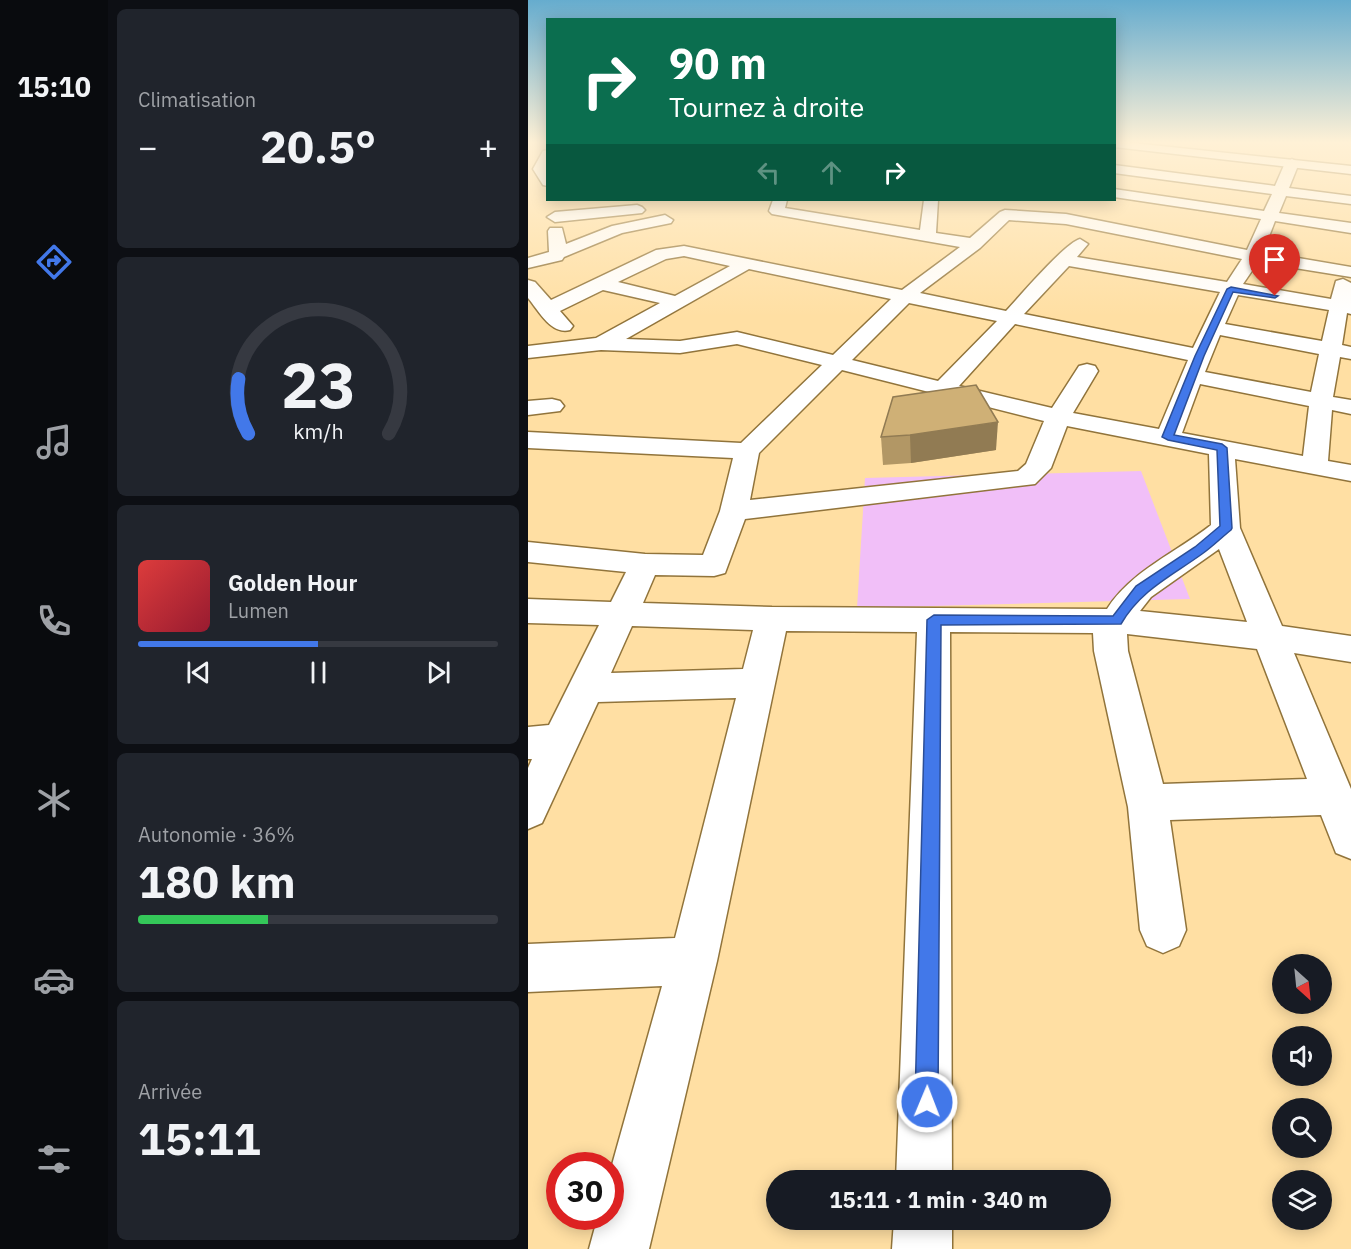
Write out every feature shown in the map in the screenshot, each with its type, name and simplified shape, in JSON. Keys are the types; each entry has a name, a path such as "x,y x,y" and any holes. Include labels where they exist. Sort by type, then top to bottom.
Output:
{"street":[{"path":"1153,199 1270,216 1349,252"},
{"path":"1187,204 1190,199"},
{"path":"1168,437 1213,328 1231,289 1256,249 1277,199"},
{"path":"558,253 555,217 559,201"},
{"path":"780,201 777,211 875,219 928,236 974,244"},
{"path":"928,236 931,201"},
{"path":"528,552 645,564 714,566 734,511 747,451 905,297 974,244 1005,215 1066,219 1256,249 1349,252"},
{"path":"528,263 550,259 558,253 618,229 664,216 555,217"},
{"path":"943,389 1012,318 1063,260 1099,226"},
{"path":"549,308 662,254 674,251 1012,318 1321,401 1351,407"},
{"path":"1315,465 1321,401 1342,352 1349,252"},
{"path":"1063,260 1346,307"},
{"path":"590,346 678,302 746,264"},
{"path":"602,284 678,302"},
{"path":"528,286 590,346"},
{"path":"1213,328 1342,352"},
{"path":"528,352 590,346 680,347 737,338 1058,417 1351,473"},
{"path":"734,511 1026,477 1038,468 1058,417 1087,371"},
{"path":"528,408 552,406"},
{"path":"532,445 747,451"},
{"path":"1222,448 1226,528 1351,839"},
{"path":"1162,930 1148,807 1111,651 1110,632 1125,607 1140,589 1199,550 1226,528"},
{"path":"528,810 545,742 586,688 645,564"},
{"path":"528,611 772,618 1116,621 1268,637 1351,649"},
{"path":"619,1249 693,961 772,618"},
{"path":"924,1170 934,620"},
{"path":"586,688 758,683"},
{"path":"1148,807 1166,802 1332,796"},
{"path":"528,968 693,961"},
{"path":"922,1249 923,1230"}],"shaded area":[{"path":"1141,471 1190,599 857,608 865,478"}],"building":[{"path":"976,385 998,422 881,437 893,397"}],"route":[{"path":"927,1102 934,620 1116,621 1140,589 1199,550 1226,528 1222,448 1168,437 1200,356 1231,289 1275,296"}]}
